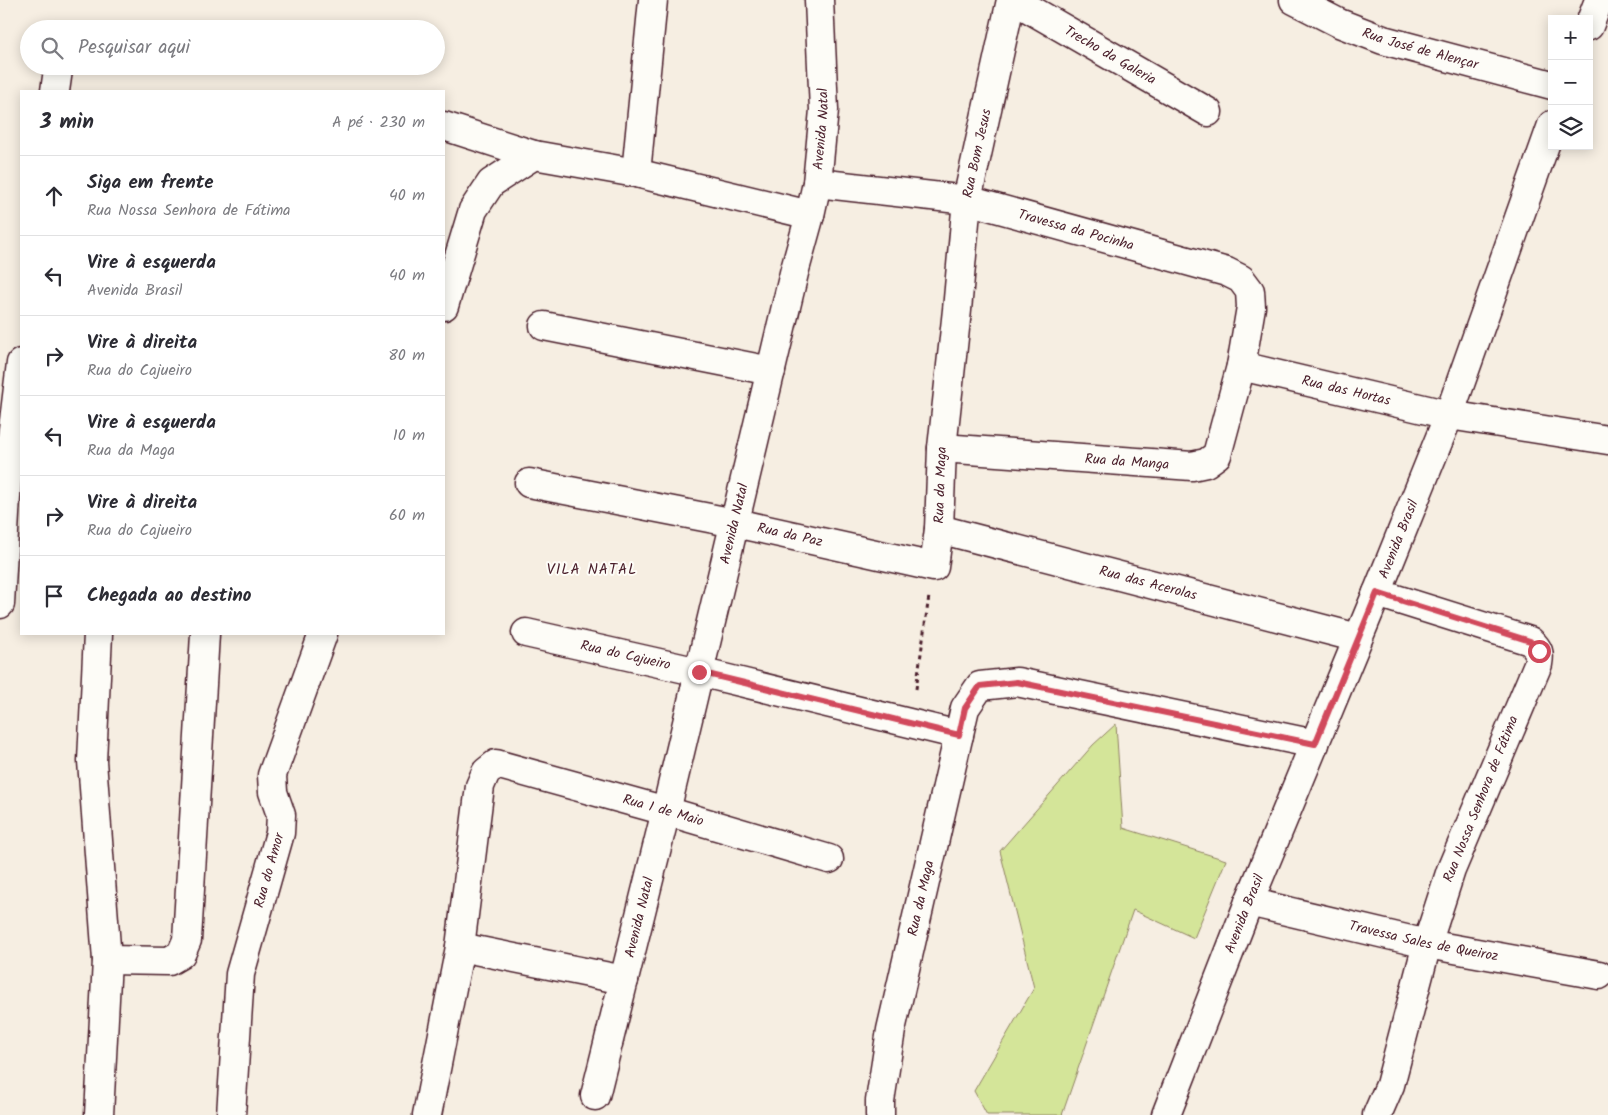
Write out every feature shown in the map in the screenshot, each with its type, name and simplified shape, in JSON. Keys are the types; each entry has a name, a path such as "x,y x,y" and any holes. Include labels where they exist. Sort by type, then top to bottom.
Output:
{"street":[{"path":"636,173 653,0"},
{"name":"Avenida Natal","path":"595,1096 666,811 817,183 824,110 820,0"},
{"name":"Trecho da Galeria","path":"1012,0 1208,112"},
{"name":"Rua Bom Jesus","path":"957,310 967,200 1012,0"},
{"name":"Rua José de Alençar","path":"1294,0 1339,23 1383,40 1548,84"},
{"path":"1593,16 1599,0"},
{"path":"445,126 534,155 636,173 810,215"},
{"name":"Avenida Brasil","path":"1166,1115 1249,902 1449,414 1548,136"},
{"path":"445,303 473,210 491,182 534,155"},
{"name":"Travessa da Pocinha","path":"817,183 967,200 1227,272 1241,279 1250,291 1251,307 1241,366"},
{"name":"Rua da Maga","path":"934,567 939,529 942,448 957,310"},
{"path":"544,326 771,371"},
{"name":"Rua das Hortas","path":"1241,366 1449,414 1608,440"},
{"name":"Rua da Manga","path":"942,448 1192,466 1206,463 1217,455 1241,366"},
{"path":"0,604 7,480 20,372"},
{"name":"Rua da Paz","path":"529,483 735,523 934,567"},
{"name":"Rua das Acerolas","path":"939,529 1358,638"},
{"name":"Rua Nossa Senhora de Fátima","path":"1377,593 1530,641 1539,651 1538,664 1451,870 1427,944 1390,1085 1378,1115"},
{"name":"Rua do Cajueiro","path":"526,633 699,672 959,735"},
{"path":"98,635 92,761 107,960 98,1115"},
{"path":"107,960 169,961 180,954 187,940 205,635"},
{"name":"Rua do Amor","path":"231,1115 240,974 280,833 281,814 273,792 272,775 323,635"},
{"name":"Rua da Maga","path":"880,1115 880,1101 891,1030 965,708 980,686 1017,682 1315,744"},
{"name":"Rua 1 de Maio","path":"460,946 480,786 486,772 496,764 666,811 829,860"},
{"name":"Travessa Sales de Queiroz","path":"1249,902 1427,944 1599,975"},
{"path":"427,1115 460,946 624,980"}],"path":[{"path":"916,689 934,567"}],"green space":[{"path":"1116,724 1123,828 1226,860 1194,938 1133,910 1062,1115 987,1115 974,1091 1034,988 1000,851 1093,745"}],"district":[{"name":"VILA NATAL","path":"592,570"}],"route":[{"path":"699,672 959,735 965,708 980,686 1017,682 1315,744 1377,593 1530,641 1539,651"}]}
